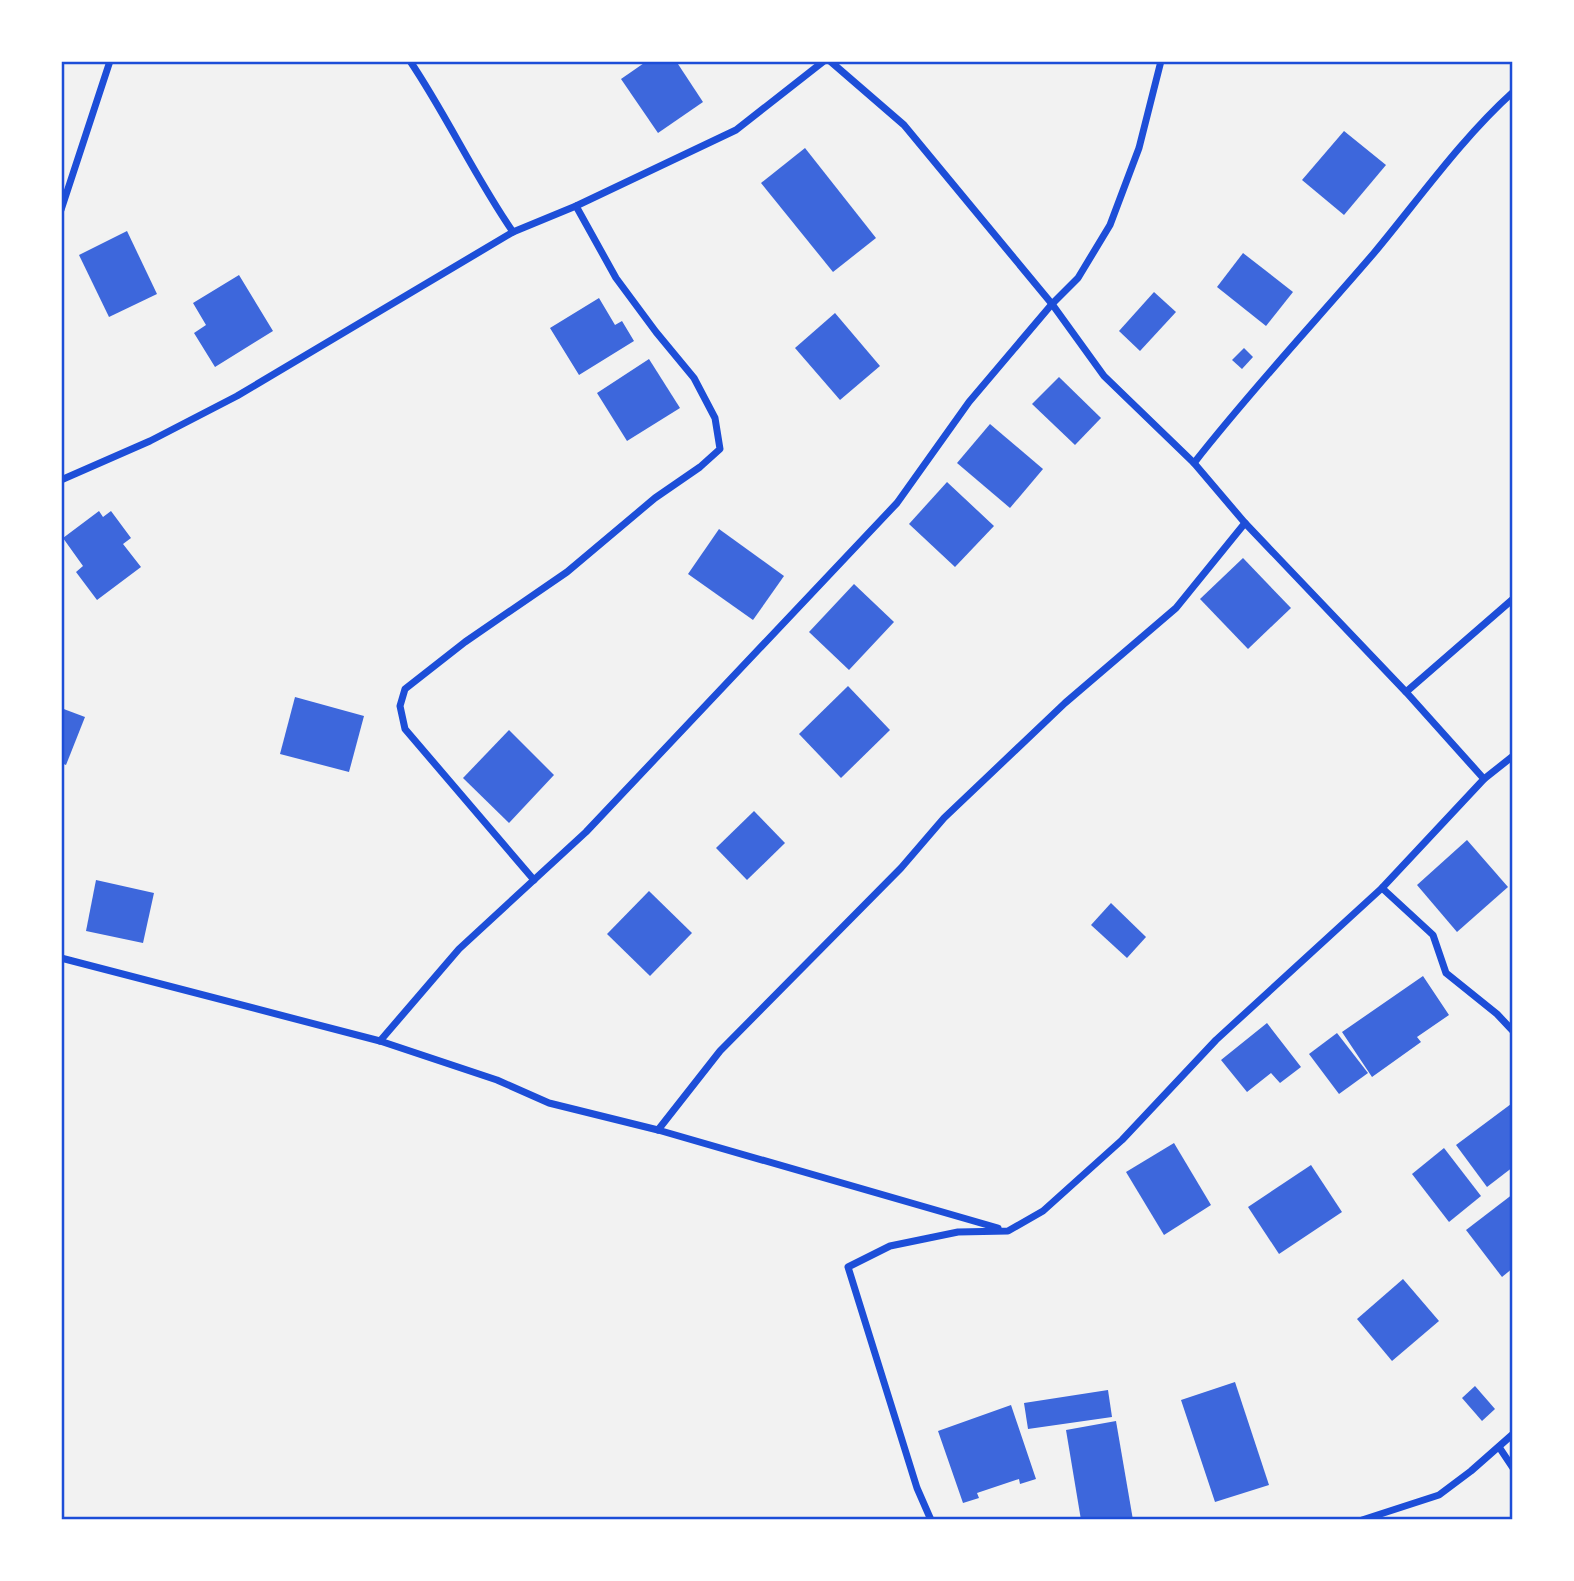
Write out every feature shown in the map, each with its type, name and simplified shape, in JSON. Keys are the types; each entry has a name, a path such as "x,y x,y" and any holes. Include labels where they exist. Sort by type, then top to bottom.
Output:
{"street":[{"path":"61,210 110,61"},
{"path":"410,61 432,93 494,205 513,232"},
{"path":"61,480 150,441 237,396 513,232 576,206 736,130 827,61 904,125 1052,304 1104,376 1195,463 1245,523 1406,692 1484,779"},
{"path":"380,1041 459,949 594,822 897,503 969,402 1052,304 1078,278 1110,225 1139,148 1161,61"},
{"path":"1195,463 1235,411 1324,311 1459,150 1513,92"},
{"path":"534,880 405,729 400,706 405,689 465,642 568,572 655,498 700,467 720,449 715,418 695,378 616,278 576,206"},
{"path":"658,1130 720,1051 901,868 944,818 1065,703 1176,608 1245,523"},
{"path":"1406,692 1513,599"},
{"path":"931,1520 913,1475 848,1267 890,1246 958,1232 1008,1231 1043,1211 1122,1140 1216,1040 1382,888 1484,779 1513,756"},
{"path":"1382,888 1433,935 1446,973 1497,1014 1513,1031"},
{"path":"61,958 380,1041 497,1080 549,1102 658,1130 1008,1231"},
{"path":"1362,1520 1439,1495 1471,1472 1513,1434"},
{"path":"1499,1447 1513,1468"}],"building":[{"path":"647,61 676,61 703,102 658,133 621,79"},
{"path":"1344,131 1386,165 1344,215 1302,180"},
{"path":"805,148 876,238 833,272 761,183"},
{"path":"127,231 157,294 109,317 79,255"},
{"path":"1243,253 1293,292 1266,326 1217,287"},
{"path":"239,275 273,331 215,367 194,333 206,325 193,303"},
{"path":"1154,292 1176,312 1140,351 1119,331"},
{"path":"599,298 615,325 622,321 634,341 579,375 550,328"},
{"path":"835,313 880,366 840,400 795,348"},
{"path":"1244,348 1253,357 1242,369 1232,360"},
{"path":"649,359 680,408 627,441 597,393"},
{"path":"1059,377 1101,418 1075,445 1032,404"},
{"path":"990,424 1043,469 1010,508 957,463"},
{"path":"947,482 994,526 955,567 909,524"},
{"path":"99,511 103,517 111,511 131,538 123,544 141,567 97,600 76,572 83,566 63,538"},
{"path":"719,529 784,576 753,620 688,574"},
{"path":"1243,558 1291,608 1248,649 1200,599"},
{"path":"854,584 894,622 849,670 809,632"},
{"path":"848,686 890,730 841,778 799,734"},
{"path":"295,697 364,716 349,772 280,754"},
{"path":"61,708 85,717 66,765 61,763"},
{"path":"509,730 554,775 509,823 463,778"},
{"path":"754,811 785,843 747,880 716,848"},
{"path":"1467,840 1508,887 1457,932 1417,885"},
{"path":"96,880 154,893 143,943 86,931"},
{"path":"649,891 692,933 650,976 607,934"},
{"path":"1111,903 1146,937 1127,958 1091,925"},
{"path":"1423,976 1449,1015 1417,1037 1421,1042 1372,1077 1342,1032"},
{"path":"1267,1023 1301,1067 1280,1083 1271,1073 1247,1092 1221,1060"},
{"path":"1337,1033 1368,1073 1339,1094 1309,1054"},
{"path":"1511,1104 1513,1167 1487,1187 1456,1145"},
{"path":"1174,1143 1211,1205 1164,1235 1126,1172"},
{"path":"1444,1148 1481,1196 1449,1222 1412,1174"},
{"path":"1311,1165 1342,1212 1279,1254 1248,1207"},
{"path":"1513,1194 1513,1268 1502,1277 1466,1230"},
{"path":"1403,1279 1439,1321 1392,1361 1357,1319"},
{"path":"1235,1382 1269,1485 1215,1502 1181,1400"},
{"path":"1475,1386 1495,1409 1482,1421 1462,1398"},
{"path":"1108,1390 1112,1417 1028,1429 1024,1403"},
{"path":"1011,1405 1036,1479 1020,1484 1019,1479 977,1493 979,1498 963,1503 938,1431"},
{"path":"1116,1421 1133,1520 1081,1520 1066,1430"}]}
